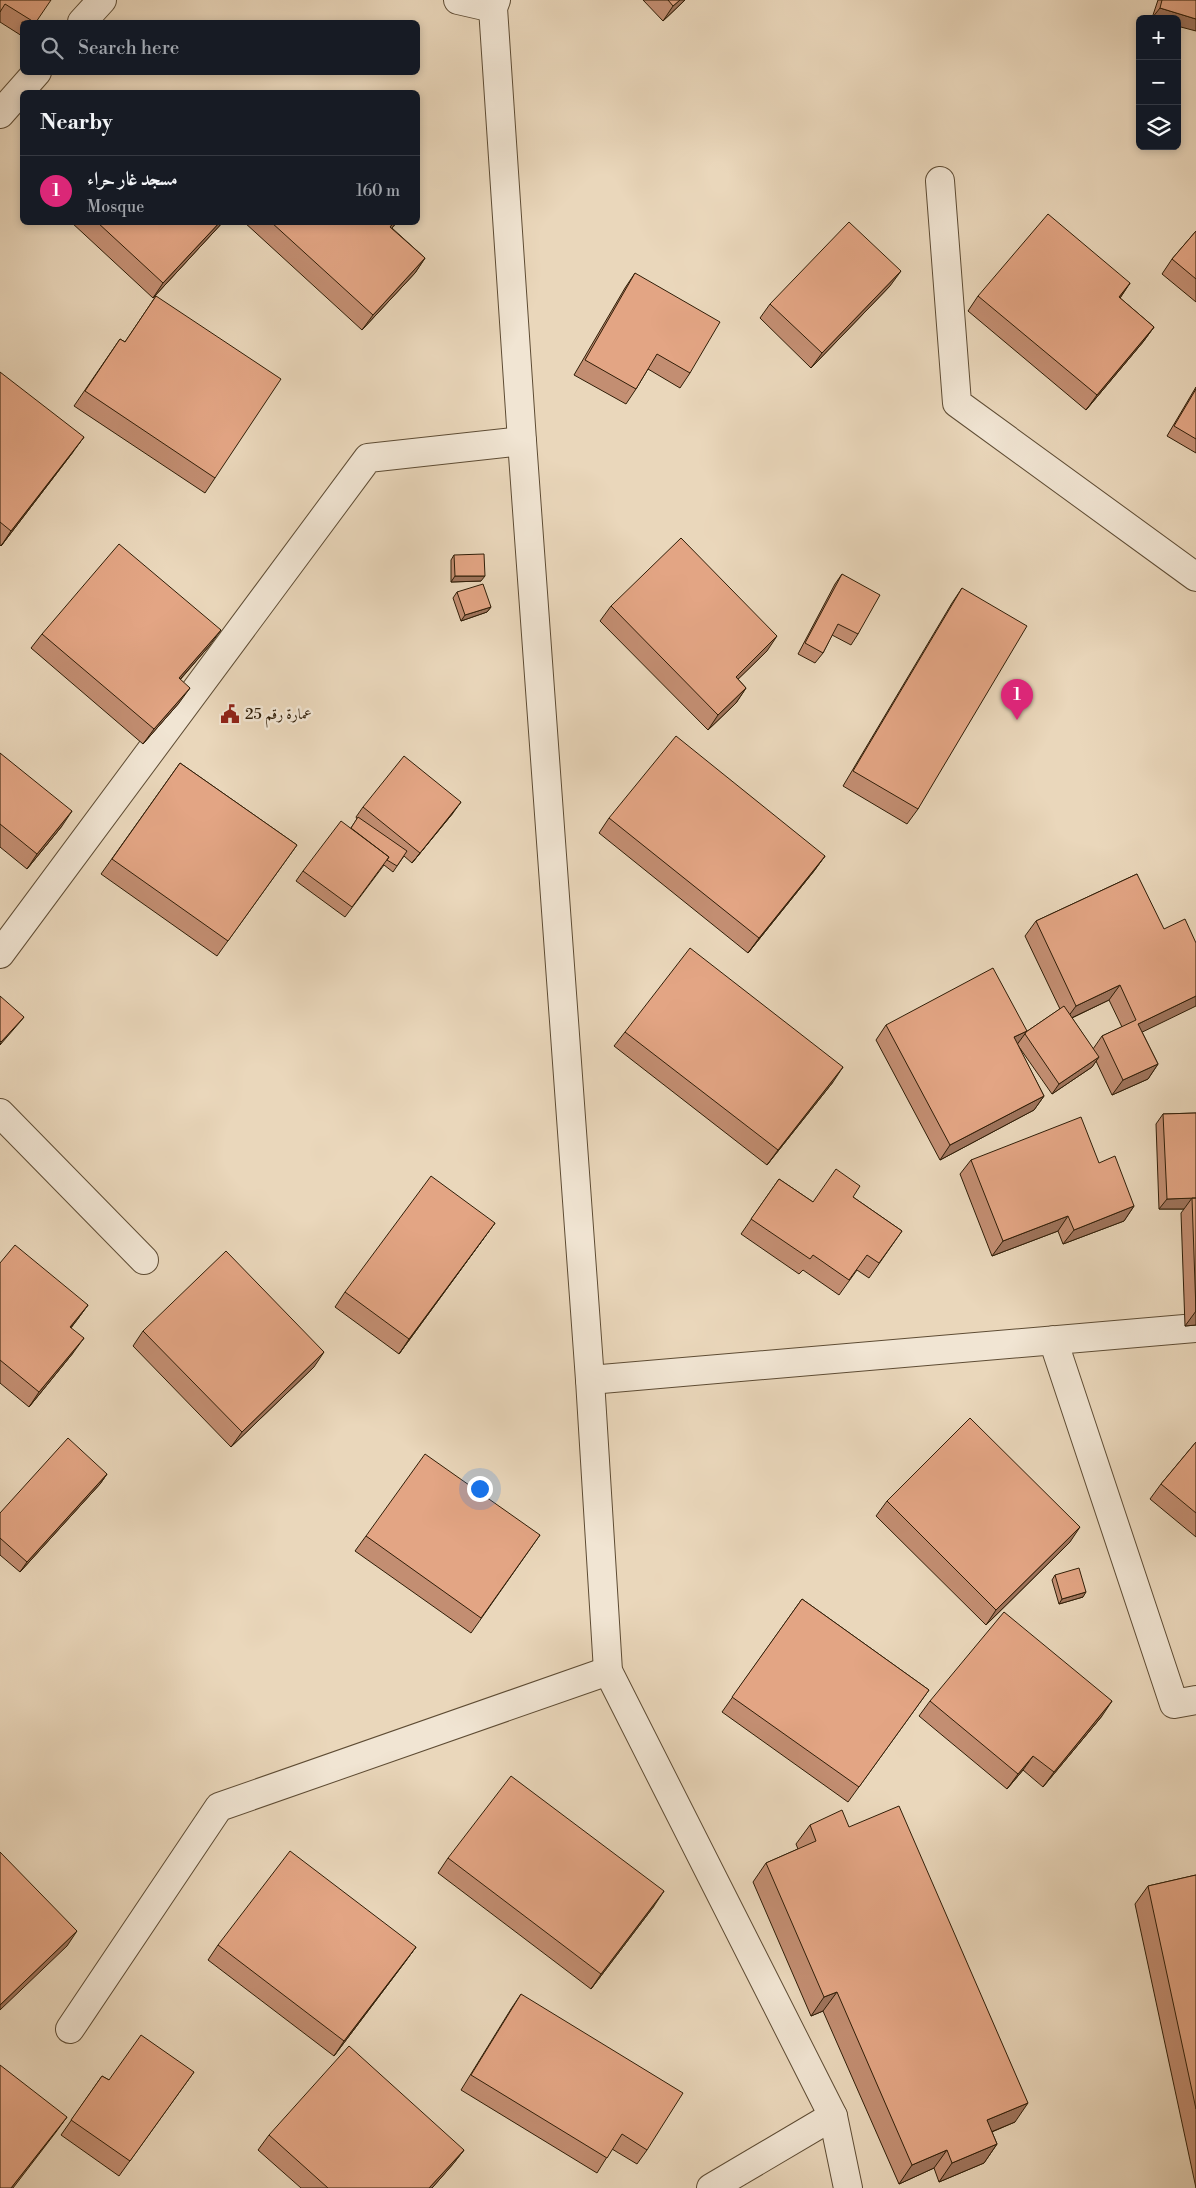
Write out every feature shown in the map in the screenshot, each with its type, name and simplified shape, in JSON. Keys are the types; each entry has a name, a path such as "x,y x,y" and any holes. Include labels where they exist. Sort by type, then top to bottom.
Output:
{"street":[{"path":"84,20 102,0"},
{"path":"458,0 495,4 522,441 590,1380 608,1671 832,2116 848,2188"},
{"path":"21,90 34,75"},
{"path":"0,114 20,91"},
{"path":"940,181 957,403 1196,577"},
{"path":"0,954 368,458 522,441"},
{"path":"0,1113 144,1260"},
{"path":"590,1380 1196,1328"},
{"path":"1053,1340 1174,1704 1196,1700"},
{"path":"70,2029 219,1808 608,1671"},
{"path":"711,2188 832,2116"}],"building":[{"path":"0,0 51,0 37,20 31,20 5,4 0,12"},
{"path":"668,0 680,0 673,6"},
{"path":"1162,0 1196,0 1196,19 1160,8"},
{"path":"1048,214 1130,283 1119,297 1154,327 1097,395 978,296"},
{"path":"849,222 901,271 822,353 770,304"},
{"path":"100,225 217,225 163,283"},
{"path":"274,225 392,225 390,227 425,258 373,315"},
{"path":"1196,231 1196,279 1172,259"},
{"path":"635,273 720,322 690,373 657,354 636,389 585,360"},
{"path":"156,296 281,379 215,478 85,391 120,339 125,342"},
{"path":"0,372 84,437 11,531 0,522"},
{"path":"1196,389 1196,439 1174,426"},
{"path":"681,538 777,636 736,677 746,688 718,715 611,606"},
{"path":"119,544 221,630 179,678 190,688 154,729 42,634"},
{"path":"484,554 485,576 455,576 454,555"},
{"path":"842,574 880,595 858,634 838,624 823,653 805,643"},
{"path":"483,584 491,607 465,615 457,592"},
{"path":"962,588 1027,626 918,809 853,771"},
{"path":"676,736 825,856 759,938 609,818"},
{"path":"0,753 72,811 37,854 0,824"},
{"path":"404,756 461,802 420,853 363,807"},
{"path":"180,763 297,845 228,941 112,859"},
{"path":"358,817 407,851 397,866 387,860 389,857 351,828"},
{"path":"341,821 389,857 352,907 303,871"},
{"path":"1137,874 1164,929 1185,919 1196,943 1196,996 1138,1024 1158,1064 1123,1080 1102,1036 1136,1020 1120,985 1076,1006 1036,921"},
{"path":"690,948 843,1067 778,1150 625,1032"},
{"path":"993,968 1027,1031 1014,1037 1044,1096 950,1145 886,1025"},
{"path":"0,996 24,1017 1,1042 0,1041"},
{"path":"1064,1006 1099,1057 1059,1084 1025,1034"},
{"path":"1196,1113 1196,1198 1167,1199 1163,1114"},
{"path":"1081,1117 1099,1163 1115,1156 1134,1206 1074,1230 1068,1216 1003,1241 971,1160"},
{"path":"836,1169 860,1186 853,1197 902,1231 879,1263 867,1255 849,1280 813,1255 810,1259 751,1219 779,1179 813,1202"},
{"path":"431,1176 495,1223 409,1339 345,1292"},
{"path":"1192,1198 1196,1198 1196,1311"},
{"path":"15,1245 88,1305 70,1327 84,1338 39,1392 0,1360 0,1263"},
{"path":"226,1251 324,1352 242,1432 143,1331"},
{"path":"970,1418 1080,1527 996,1610 887,1501"},
{"path":"68,1438 107,1474 27,1562 0,1538 0,1513"},
{"path":"1196,1442 1196,1513 1161,1484"},
{"path":"425,1454 540,1535 481,1618 366,1536"},
{"path":"1079,1568 1086,1592 1062,1599 1055,1575"},
{"path":"802,1599 929,1690 859,1787 732,1697"},
{"path":"1004,1612 1112,1701 1054,1772 1033,1756 1018,1774 930,1701"},
{"path":"511,1776 664,1891 601,1974 448,1858"},
{"path":"899,1806 1028,2103 987,2120 997,2144 952,2163 947,2150 912,2165 837,1992 824,1997 766,1863 816,1841 810,1825 842,1810 849,1827"},
{"path":"290,1851 416,1947 344,2041 218,1945"},
{"path":"0,1852 77,1931 0,2005"},
{"path":"1196,1875 1196,2109 1148,1886"},
{"path":"521,1994 683,2093 647,2150 622,2134 607,2158 471,2075"},
{"path":"141,2035 194,2072 130,2161 71,2120 102,2076 109,2080"},
{"path":"349,2046 464,2150 429,2188 328,2188 269,2135"},
{"path":"0,2065 67,2117 11,2188 0,2188"}],"place":[{"name":"عمارة رقم 25","path":"230,714"},
{"name":"مسجد غار حراء","path":"1017,720"}]}
